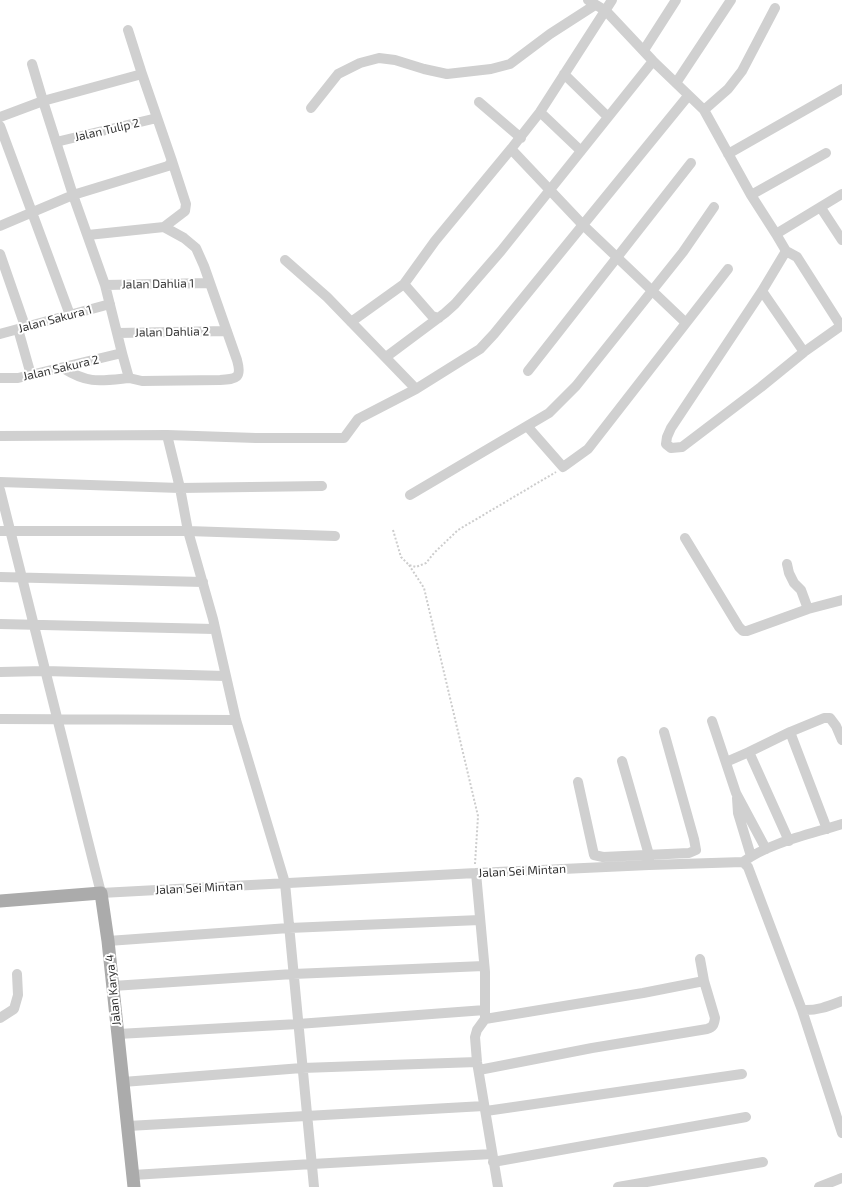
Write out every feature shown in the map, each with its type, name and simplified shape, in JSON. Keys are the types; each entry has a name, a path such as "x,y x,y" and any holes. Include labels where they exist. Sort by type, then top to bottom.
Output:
{"main road":[{"path":"0,901 101,894"},
{"name":"Jalan Karya 4","path":"101,894 108,941 134,1181"}],"street":[{"path":"351,322 404,284 435,241 521,138 540,112 612,0"},
{"path":"644,50 676,0"},
{"path":"676,83 730,0"},
{"path":"311,108 338,74 360,63 379,58 395,60 447,74 491,69 510,64 591,2 606,11 653,61 704,110 751,195 786,252 797,257 842,325 804,352 682,448 671,448 666,444 671,428 762,291 786,252"},
{"path":"704,110 728,88 742,71 775,8"},
{"path":"88,235 164,227 185,211 186,204 128,30"},
{"path":"386,357 439,318 455,304 550,190 653,61"},
{"path":"32,64 73,195 105,285 129,378"},
{"path":"0,116 44,101 142,74"},
{"path":"564,74 608,117"},
{"path":"728,154 842,89"},
{"path":"0,436 167,435 256,438 344,438 358,419 416,389 480,349 494,334 582,224 688,96"},
{"path":"480,102 521,138"},
{"path":"540,112 581,150"},
{"name":"Jalan Tulip 2","path":"56,142 157,118"},
{"path":"0,126 70,315"},
{"path":"511,149 582,224 686,323"},
{"path":"751,195 826,153"},
{"path":"0,226 73,195 168,166 172,161"},
{"path":"528,371 691,163"},
{"path":"776,234 842,194"},
{"path":"410,495 549,413 576,386 683,252 714,207"},
{"path":"821,208 842,240"},
{"path":"63,368 80,378 90,380 129,378 142,381 229,380 239,374 239,369 227,331 196,248 184,238 164,227"},
{"path":"0,254 3,275 22,328 31,375"},
{"path":"285,260 327,297 416,389"},
{"path":"527,426 563,467 588,449 728,269"},
{"name":"Jalan Dahlia 1","path":"105,285 210,284"},
{"path":"404,284 432,316 439,318"},
{"path":"762,291 804,352"},
{"name":"Jalan Sakura 1","path":"0,334 110,304"},
{"name":"Jalan Dahlia 2","path":"118,332 227,331"},
{"name":"Jalan Sakura 2","path":"0,378 18,378 122,354"},
{"path":"167,435 180,488 188,531 213,619 214,629 236,720 285,883 314,1187"},
{"path":"0,482 180,488 322,486"},
{"path":"0,490 5,530 22,577 101,894"},
{"path":"5,530 188,531 335,536"},
{"path":"685,538 739,627 743,631 747,631 808,609 842,600"},
{"path":"787,564 789,573 794,583 800,590 808,609"},
{"path":"0,577 203,582"},
{"path":"0,624 214,629"},
{"path":"0,672 45,671 225,676"},
{"path":"726,762 824,718 830,718 836,726 842,740"},
{"path":"0,719 236,720"},
{"path":"712,722 736,793 766,849"},
{"path":"578,782 594,855 649,860 689,853 696,850 664,732"},
{"path":"790,732 827,829"},
{"path":"749,752 789,841"},
{"path":"622,761 649,860"},
{"path":"736,793 748,867 802,1010 842,1133"},
{"path":"747,859 766,849 842,824"},
{"name":"Jalan Sei Mintan","path":"101,894 476,873 649,860 747,859"},
{"path":"476,873 484,966 485,1015 476,1033 478,1066 498,1187"},
{"path":"108,941 289,928 480,920"},
{"path":"123,1082 302,1068 478,1066 712,1028 715,1018 704,981 700,959"},
{"path":"112,986 293,974 484,966"},
{"path":"0,1018 14,1009 18,995 17,974"},
{"path":"118,1034 485,1015 643,994 704,981"},
{"path":"802,1010 825,1008 842,1001"},
{"path":"128,1126 485,1108 742,1074"},
{"path":"134,1181 312,1164 492,1158 746,1117"},
{"path":"618,1187 763,1162"},
{"path":"819,1187 842,1178"}],"path":[{"path":"409,564 416,567 426,563 434,553 458,530 563,467"},
{"path":"393,530 401,557 409,564 424,588 478,816 475,859 476,873"}]}
